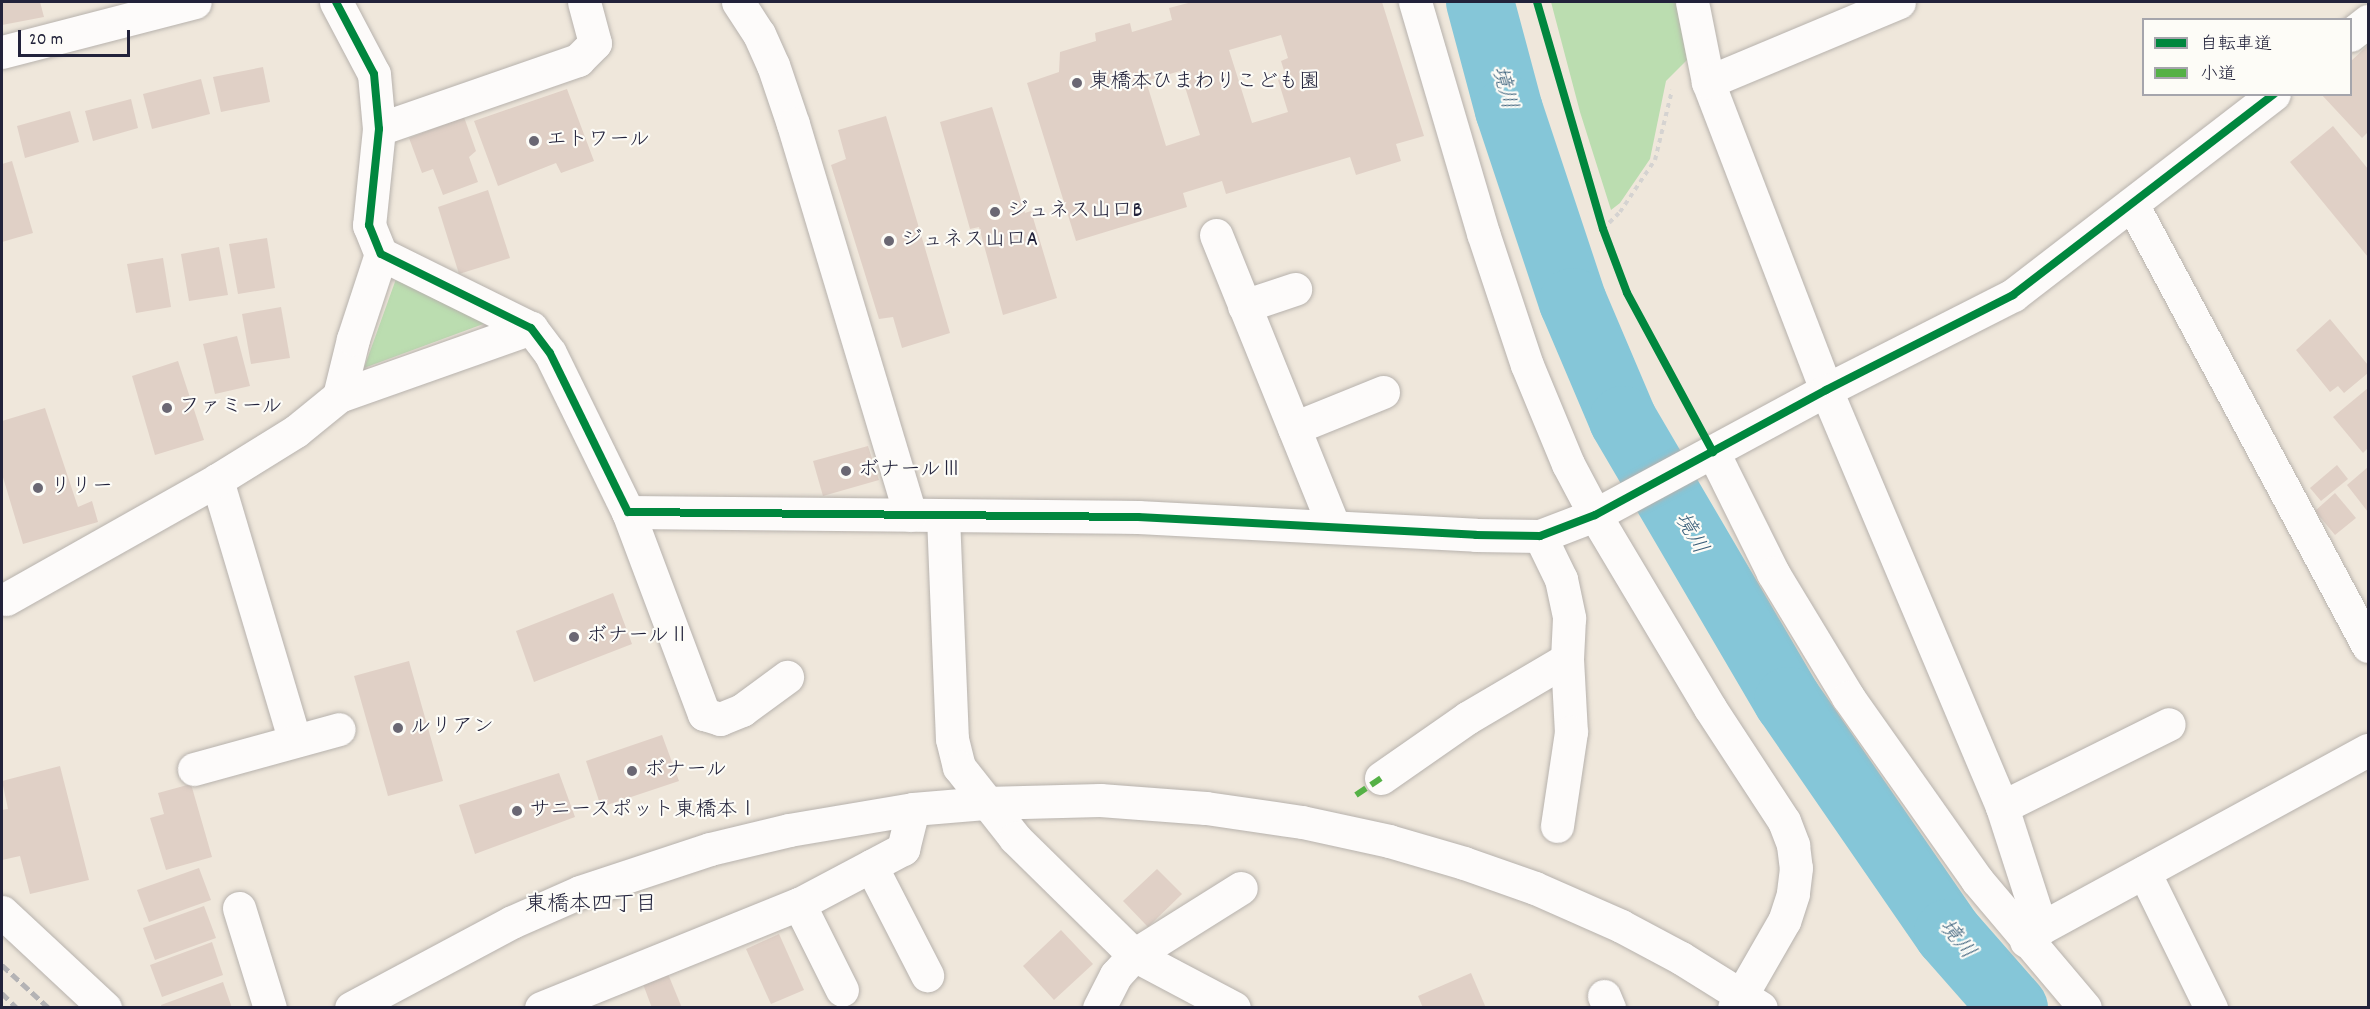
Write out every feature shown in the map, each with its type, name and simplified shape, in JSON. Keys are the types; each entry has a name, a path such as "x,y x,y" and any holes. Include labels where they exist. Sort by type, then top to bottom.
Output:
{"street":[{"path":"2,52 195,2"},
{"path":"336,2 374,74 379,129 369,225 381,254 353,339 339,396"},
{"path":"379,129 578,60 595,43 584,2"},
{"path":"738,2 759,34 774,66 910,515"},
{"path":"370,1003 512,922 580,892 710,849 789,830 913,809 985,803 1100,801 1159,804 1302,822 1389,841 1464,863 1535,888 1621,926 1745,1003 1784,921 1793,894 1796,868 1793,845 1784,820 1710,708 1603,511 1568,464 1527,365 1483,233 1415,2"},
{"path":"1692,2 1705,68 1826,390 2002,807 2034,934"},
{"path":"1705,68 1899,2"},
{"path":"2352,33 2368,21"},
{"path":"628,512 1138,518 1540,536 1603,511 1826,390 2013,295 2271,96"},
{"path":"2132,204 2368,646"},
{"path":"1216,235 1334,527"},
{"path":"381,254 531,328 550,353 628,512 704,714 720,719 742,710 787,677"},
{"path":"1244,306 1295,289"},
{"path":"3,594 217,480 296,430 339,396 531,328"},
{"path":"1294,428 1383,392"},
{"path":"1706,455 1773,573 1848,697 1971,871 2034,934 2085,1008"},
{"path":"217,480 295,741"},
{"path":"943,516 952,739 959,767 985,803 1015,838 1134,955 1234,1008"},
{"path":"1540,536 1561,579 1569,618 1567,659 1571,732 1557,826"},
{"path":"1381,778 1467,718 1567,659"},
{"path":"2002,807 2169,724"},
{"path":"194,769 339,729"},
{"path":"2034,934 2368,750"},
{"path":"541,1008 799,904 903,849 913,809"},
{"path":"871,866 927,975"},
{"path":"2144,872 2211,1008"},
{"path":"1099,1008 1116,975 1134,955 1241,888"},
{"path":"799,904 842,990"},
{"path":"239,908 270,1008"},
{"path":"4,919 105,1008"}],"path":[{"path":"1603,229 1620,213 1655,160 1674,82 1705,68"},
{"path":"1600,218 1607,239"}],"green space":[{"path":"1551,2 1677,2 1687,60 1666,81 1650,159 1620,203 1611,210 1580,112"},
{"path":"396,279 486,323 364,368"}],"building":[{"path":"2,2 40,2 44,17 2,25"},
{"path":"1192,2 1382,2 1424,136 1396,144 1401,161 1356,175 1350,157 1226,194 1222,181 1183,193 1187,207 1076,241 1027,83 1059,72 1060,52 1096,41 1095,33 1130,23 1132,32 1172,20 1169,8","holes":["1281,35 1288,58 1281,61 1286,77 1278,80 1288,112 1252,123 1229,50","1180,71 1200,135 1166,146 1146,81"]},
{"path":"2368,45 2368,132 2362,138 2323,96 2352,96 2352,60"},
{"path":"263,67 270,102 221,112 213,77"},
{"path":"201,79 210,114 152,129 143,94"},
{"name":"エトワール","path":"567,89 594,161 561,173 556,163 498,186 474,121"},
{"path":"131,99 138,128 93,141 85,111"},
{"name":"ジュネス山口B","path":"992,107 1025,213 1031,211 1057,298 1003,315 979,227 970,229 940,122"},
{"path":"70,111 79,142 25,158 17,126"},
{"name":"ジュネス山口A","path":"886,116 950,333 902,348 893,317 879,319 831,165 846,159 838,130"},
{"path":"464,117 476,151 469,157 478,182 443,195 433,169 422,173 409,138"},
{"path":"2333,126 2368,169 2368,257 2290,162"},
{"path":"12,161 33,233 2,242 2,164"},
{"path":"488,190 510,258 459,274 438,207"},
{"path":"267,238 275,288 238,294 229,244"},
{"path":"219,247 228,295 189,301 181,254"},
{"path":"163,258 171,307 136,313 127,264"},
{"path":"281,307 290,358 251,364 242,314"},
{"path":"2330,319 2368,365 2368,373 2344,393 2338,386 2330,392 2296,350"},
{"path":"237,336 250,386 215,394 203,344"},
{"name":"ファミール","path":"178,361 204,440 155,455 132,376"},
{"path":"2368,388 2368,448 2363,453 2333,417"},
{"name":"リリー","path":"45,408 78,507 92,501 98,522 23,544 2,474 2,421"},
{"name":"ボナールⅢ","path":"868,446 879,480 823,496 813,461"},
{"path":"2337,465 2348,479 2321,501 2310,488"},
{"path":"2368,467 2368,512 2347,485"},
{"path":"2335,493 2356,518 2335,535 2315,511"},
{"name":"ボナールⅡ","path":"613,593 632,644 534,682 516,631"},
{"name":"ルリアン","path":"409,661 443,781 388,796 354,676"},
{"name":"ボナール","path":"662,735 679,781 601,807 586,761"},
{"path":"60,766 89,880 30,894 20,856 2,860 2,810 8,809 2,781"},
{"name":"サニースポット東橋本Ⅰ","path":"559,773 575,817 475,854 459,805"},
{"path":"191,784 212,857 166,870 150,818 164,814 158,793"},
{"path":"199,868 211,900 149,922 137,890"},
{"path":"1157,869 1182,894 1148,927 1123,901"},
{"path":"204,906 216,938 155,960 143,928"},
{"path":"1061,930 1093,964 1054,1000 1023,966"},
{"path":"779,934 804,990 771,1004 746,949"},
{"path":"212,942 223,975 162,997 150,965"},
{"path":"1471,973 1486,1008 1423,1008 1418,996"},
{"path":"668,974 682,1008 652,1008 643,984"},
{"path":"223,982 232,1008 162,1008 161,1005"}],"waterway":[{"name":"境川","path":"1480,2 1509,110 1573,302 1623,420 1788,701 1948,933 2014,1008"}],"railway":[{"path":"2,965 49,1008"},
{"path":"2,993 17,1008"}],"marked path":[{"path":"1356,795 1381,778"}],"cycle path":[{"path":"336,2 374,74 379,129 369,225 381,254 531,328 550,353 628,512 1138,517 1476,535 1540,536 1595,515 1826,390 2013,295 2271,96"},
{"path":"1537,2 1603,229 1627,293 1713,452"}],"place":[{"name":"東橋本ひまわりこども園","path":"1077,83"},
{"name":"エトワール","path":"534,141"},
{"name":"ジュネス山口B","path":"995,212"},
{"name":"ジュネス山口A","path":"889,241"},
{"name":"ファミール","path":"167,408"},
{"name":"ボナールⅢ","path":"846,471"},
{"name":"リリー","path":"38,488"},
{"name":"ボナールⅡ","path":"574,637"},
{"name":"ルリアン","path":"398,728"},
{"name":"ボナール","path":"632,771"},
{"name":"サニースポット東橋本Ⅰ","path":"517,811"}],"district":[{"name":"東橋本四丁目","path":"591,906"}]}
